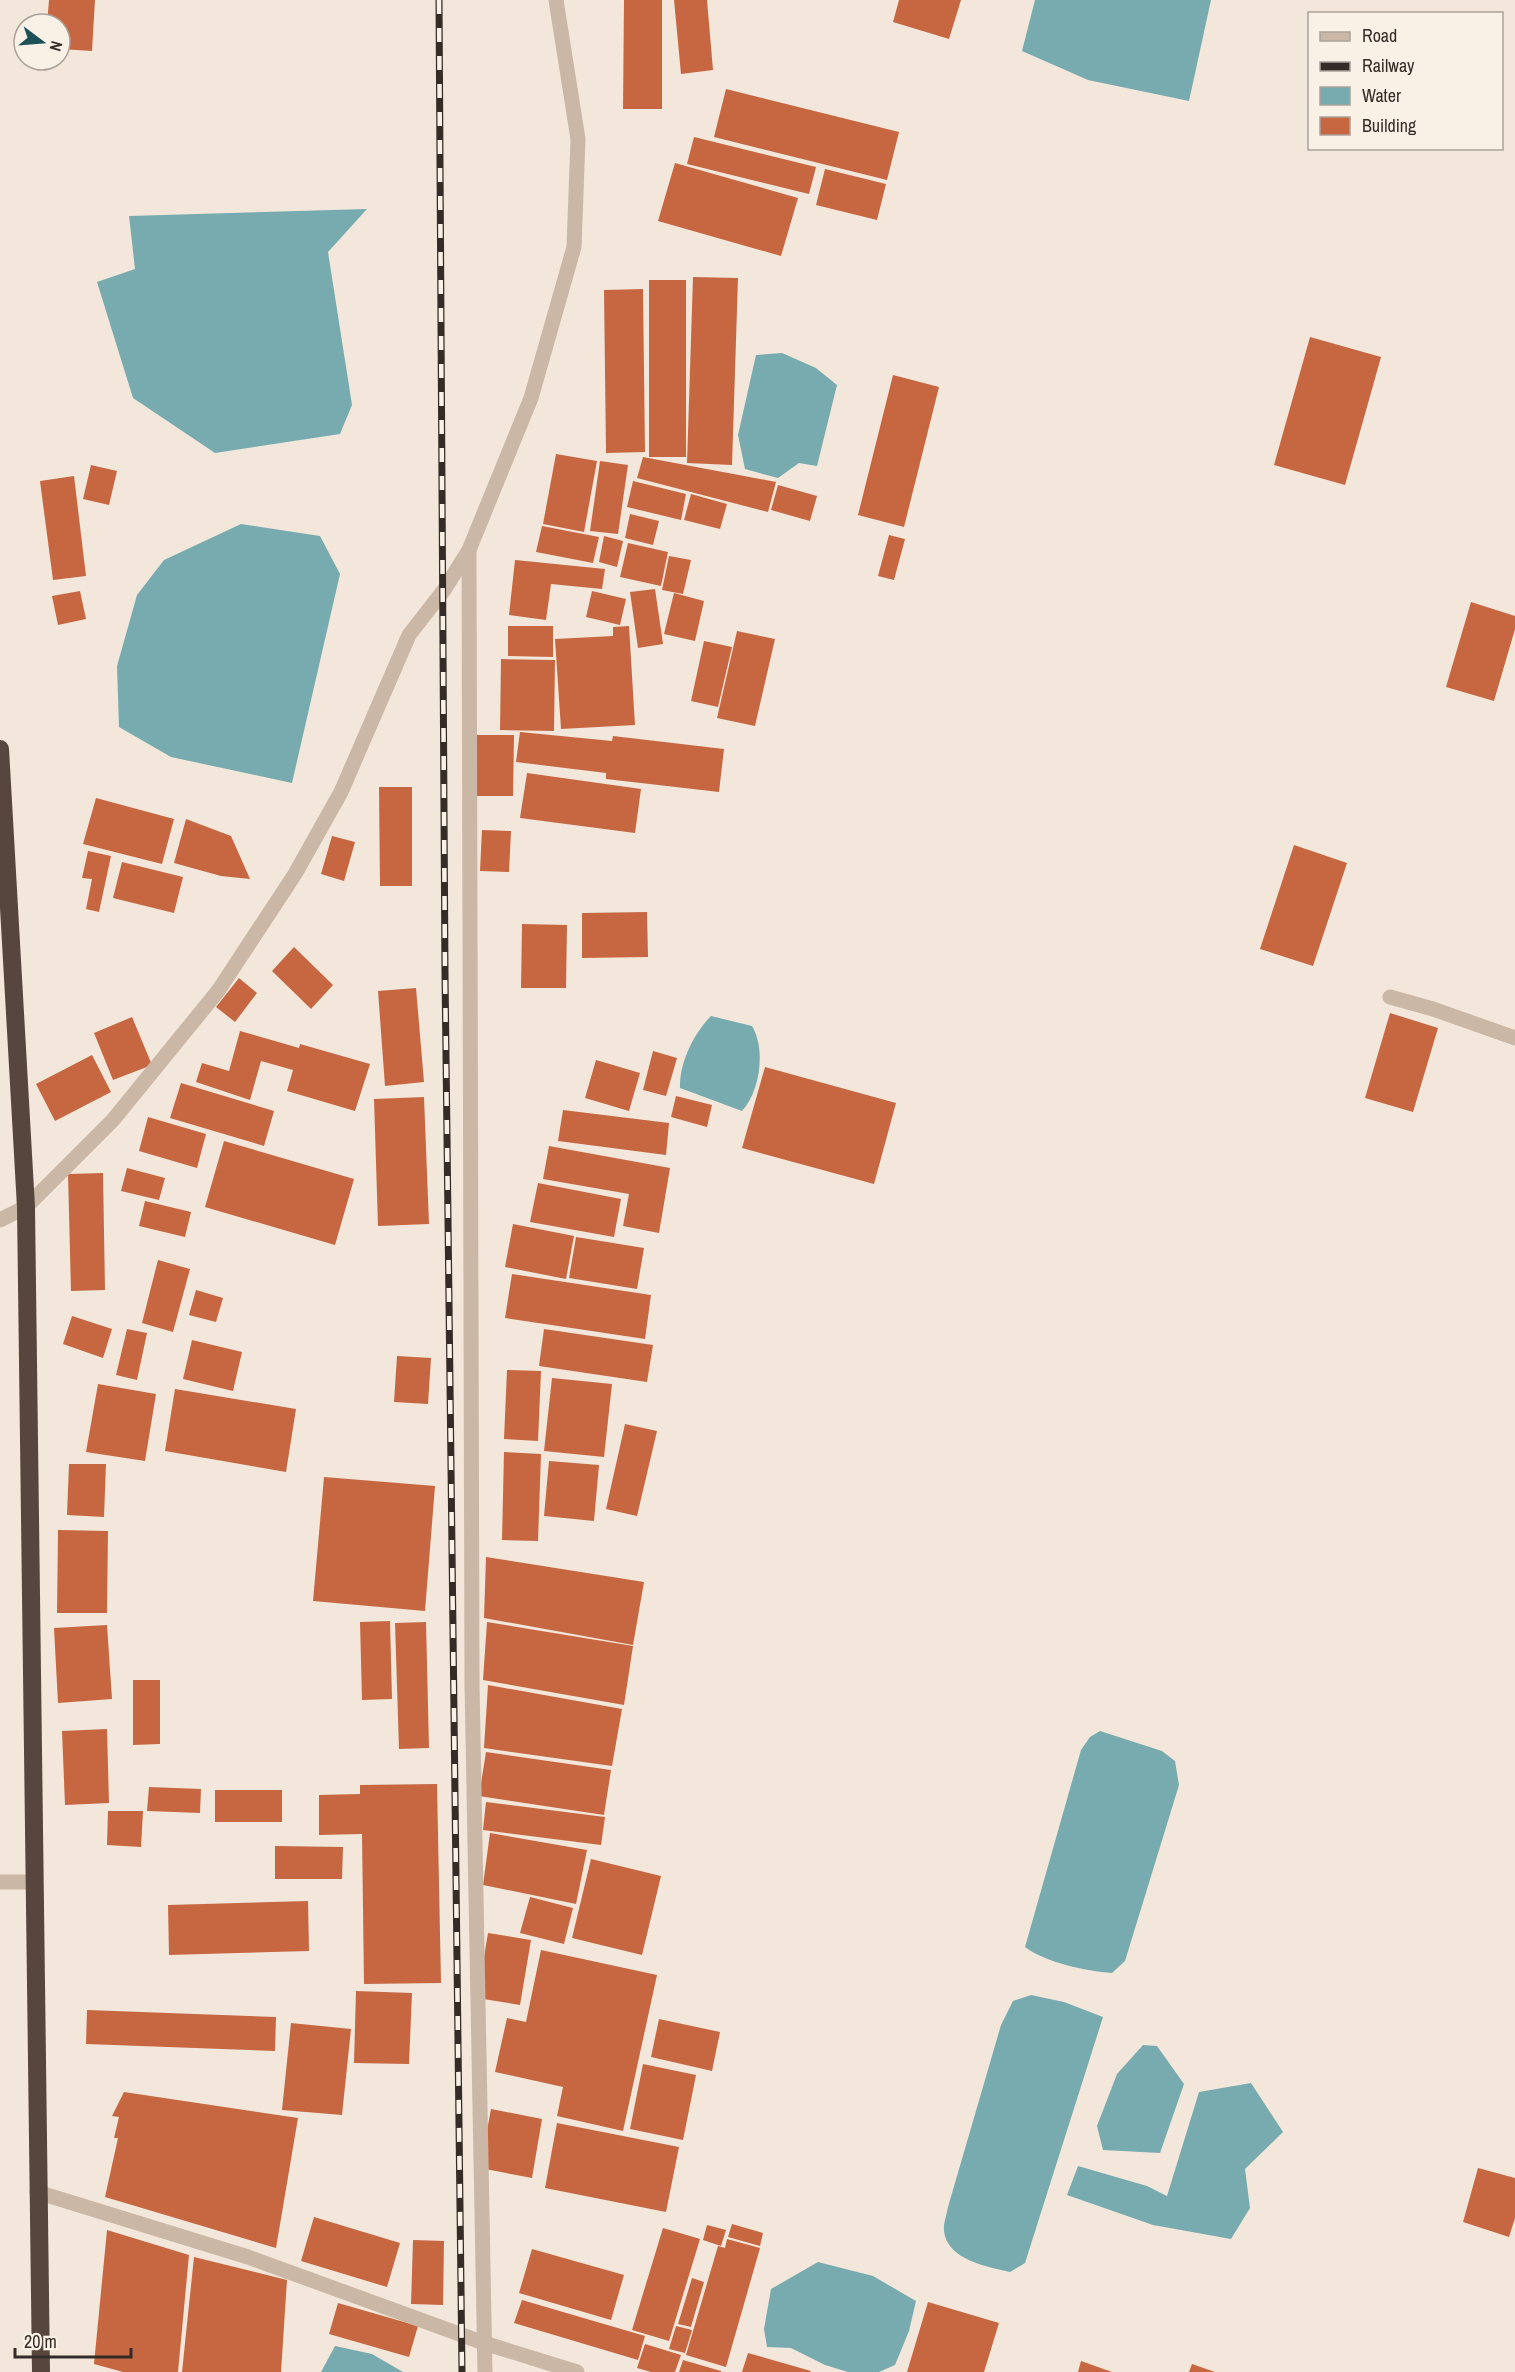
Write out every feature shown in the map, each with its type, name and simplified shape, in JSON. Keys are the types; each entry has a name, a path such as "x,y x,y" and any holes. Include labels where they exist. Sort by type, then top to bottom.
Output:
{"highway":[{"path":"0,748 26,1207 40,2372"}],"street":[{"path":"0,1220 26,1207 112,1120 218,991 295,874 341,792 409,635 444,590 469,550 531,398 574,248 578,139 556,0"},
{"path":"469,550 472,1684 485,2372"},
{"path":"1390,997 1433,1009 1515,1038"},
{"path":"0,1882 34,1882"},
{"path":"37,2192 248,2257 484,2343 577,2372"}],"water":[{"path":"1035,0 1211,0 1189,101 1088,80 1022,51"},
{"path":"367,209 328,252 352,405 340,434 215,453 133,398 97,282 135,269 129,216"},
{"path":"782,353 816,368 837,385 817,466 799,463 778,478 745,469 738,435 756,355"},
{"path":"241,524 320,536 340,574 292,783 171,757 119,727 117,666 137,595 164,560"},
{"path":"711,1016 752,1026 756,1035 760,1058 757,1082 742,1111 680,1088 682,1069 689,1049"},
{"path":"1100,1731 1162,1751 1175,1761 1179,1785 1125,1961 1112,1973 1067,1965 1044,1958 1025,1947 1081,1750 1090,1737"},
{"path":"1031,1995 1064,2002 1103,2017 1025,2263 1010,2272 970,2261 960,2255 947,2241 944,2225 1001,2025 1013,2001"},
{"path":"1143,2045 1157,2046 1184,2084 1160,2153 1103,2150 1097,2126 1117,2074"},
{"path":"1251,2083 1283,2132 1245,2169 1250,2208 1231,2239 1153,2225 1067,2195 1078,2166 1147,2186 1167,2196 1199,2092"},
{"path":"818,2262 873,2276 916,2301 909,2331 895,2365 879,2372 848,2372 825,2365 791,2348 767,2347 764,2329 771,2289"},
{"path":"335,2346 372,2354 403,2372 321,2372"}],"building":[{"path":"49,0 95,0 92,51 72,50 72,12 48,12"},
{"path":"624,0 662,0 662,109 623,109"},
{"path":"674,0 707,0 713,70 681,74"},
{"path":"899,0 961,0 949,39 893,22"},
{"path":"726,89 899,132 887,180 714,137"},
{"path":"694,137 816,167 809,194 687,164"},
{"path":"675,163 798,198 781,256 658,221"},
{"path":"825,169 886,184 877,220 816,205"},
{"path":"693,277 738,278 732,465 687,463"},
{"path":"649,280 686,280 686,457 649,457"},
{"path":"643,289 645,452 606,453 604,290"},
{"path":"1310,337 1381,357 1345,485 1274,465"},
{"path":"893,375 939,387 904,527 858,515"},
{"path":"556,454 597,461 584,532 543,524"},
{"path":"643,457 776,482 768,512 637,478"},
{"path":"600,461 628,465 618,534 590,531"},
{"path":"91,465 117,471 109,505 83,499"},
{"path":"74,476 86,576 53,580 40,481"},
{"path":"633,481 686,494 681,520 627,507"},
{"path":"778,485 817,496 810,521 771,510"},
{"path":"691,494 727,504 720,529 684,520"},
{"path":"630,514 659,521 653,545 625,538"},
{"path":"542,526 599,537 593,563 536,552"},
{"path":"889,535 905,539 894,580 878,576"},
{"path":"604,536 623,541 617,567 599,562"},
{"path":"628,543 668,552 661,586 620,577"},
{"path":"669,556 691,560 683,594 662,590"},
{"path":"515,560 605,569 602,589 551,584 546,620 509,615"},
{"path":"655,589 663,644 638,648 630,592"},
{"path":"80,591 86,619 58,625 52,596"},
{"path":"592,591 626,599 620,625 586,617"},
{"path":"674,593 704,601 695,641 664,634"},
{"path":"1471,602 1515,616 1515,629 1494,701 1446,687"},
{"path":"508,626 553,626 553,657 508,656"},
{"path":"629,626 635,725 561,729 555,639 613,636 613,627"},
{"path":"737,631 775,639 755,726 717,718"},
{"path":"704,641 732,647 718,707 691,701"},
{"path":"501,659 555,660 554,731 500,730"},
{"path":"520,732 612,741 613,736 724,749 719,792 606,779 606,773 516,762"},
{"path":"474,735 514,735 513,796 473,796"},
{"path":"527,773 641,789 635,833 520,818"},
{"path":"379,787 412,787 412,886 380,886"},
{"path":"96,798 174,819 162,864 83,844"},
{"path":"186,819 231,836 250,879 221,876 174,863"},
{"path":"482,830 511,831 509,872 480,871"},
{"path":"332,836 355,842 344,881 321,874"},
{"path":"1294,845 1347,863 1313,966 1260,949"},
{"path":"88,851 111,856 99,912 86,909 92,879 82,878"},
{"path":"122,862 183,877 174,913 113,898"},
{"path":"647,912 648,957 582,958 582,913"},
{"path":"522,924 567,925 566,988 521,988"},
{"path":"294,947 333,985 311,1009 272,971"},
{"path":"239,978 257,993 235,1022 216,1007"},
{"path":"416,988 424,1082 385,1086 378,991"},
{"path":"1390,1013 1438,1028 1413,1112 1365,1098"},
{"path":"132,1017 152,1065 113,1080 94,1033"},
{"path":"240,1031 299,1048 300,1044 370,1064 355,1111 287,1091 293,1070 261,1061 250,1100 196,1082 202,1063 229,1071"},
{"path":"653,1051 677,1058 666,1096 643,1090"},
{"path":"92,1055 111,1092 55,1121 36,1084"},
{"path":"596,1060 640,1073 629,1111 585,1098"},
{"path":"765,1067 896,1103 874,1184 742,1148"},
{"path":"181,1083 274,1111 264,1146 170,1118"},
{"path":"676,1096 712,1105 707,1127 671,1117"},
{"path":"424,1097 429,1224 378,1226 374,1099"},
{"path":"563,1110 669,1123 666,1155 558,1141"},
{"path":"148,1117 206,1134 197,1168 139,1151"},
{"path":"224,1141 354,1179 335,1245 205,1207"},
{"path":"549,1146 670,1168 659,1233 623,1226 629,1194 543,1179"},
{"path":"127,1168 165,1178 159,1200 121,1191"},
{"path":"103,1173 105,1290 71,1291 68,1174"},
{"path":"538,1183 621,1199 614,1237 530,1222"},
{"path":"145,1201 191,1212 185,1237 139,1226"},
{"path":"513,1224 574,1236 566,1279 505,1267"},
{"path":"576,1237 644,1248 637,1289 569,1278"},
{"path":"158,1260 190,1269 173,1332 142,1323"},
{"path":"512,1274 651,1295 645,1339 505,1318"},
{"path":"196,1290 223,1298 216,1322 189,1315"},
{"path":"72,1316 112,1329 103,1358 63,1344"},
{"path":"127,1329 147,1333 137,1380 116,1375"},
{"path":"544,1329 653,1345 647,1382 539,1366"},
{"path":"192,1340 242,1352 233,1391 183,1379"},
{"path":"397,1356 431,1358 428,1404 394,1402"},
{"path":"507,1370 541,1371 538,1441 504,1439"},
{"path":"552,1378 612,1384 604,1457 544,1451"},
{"path":"98,1384 156,1394 145,1461 86,1452"},
{"path":"175,1389 296,1409 286,1472 165,1451"},
{"path":"625,1424 657,1431 637,1516 606,1509"},
{"path":"504,1452 541,1454 538,1541 502,1540"},
{"path":"549,1461 599,1465 594,1521 544,1516"},
{"path":"69,1464 106,1464 104,1517 67,1515"},
{"path":"324,1477 435,1486 425,1611 313,1601"},
{"path":"58,1530 108,1531 107,1613 57,1613"},
{"path":"486,1557 644,1582 633,1645 484,1618"},
{"path":"390,1621 392,1699 362,1700 360,1622"},
{"path":"426,1622 429,1748 399,1749 395,1623"},
{"path":"487,1622 633,1646 624,1705 483,1680"},
{"path":"107,1625 112,1699 58,1703 54,1628"},
{"path":"133,1680 160,1680 160,1744 133,1745"},
{"path":"488,1685 622,1709 612,1766 484,1748"},
{"path":"107,1729 109,1803 65,1805 62,1731"},
{"path":"486,1752 611,1770 604,1815 479,1796"},
{"path":"437,1784 441,1983 364,1984 362,1834 319,1835 319,1795 360,1794 360,1785"},
{"path":"149,1787 201,1789 200,1813 147,1811"},
{"path":"215,1790 282,1790 282,1822 215,1822"},
{"path":"486,1802 605,1817 601,1845 483,1830"},
{"path":"108,1811 143,1811 141,1847 107,1845"},
{"path":"490,1833 587,1850 576,1904 483,1885"},
{"path":"275,1846 343,1847 342,1879 275,1879"},
{"path":"591,1859 661,1876 642,1955 572,1938"},
{"path":"530,1897 573,1908 564,1944 520,1933"},
{"path":"308,1901 309,1951 169,1955 168,1905"},
{"path":"488,1933 531,1940 520,2005 477,1998"},
{"path":"541,1950 657,1975 623,2131 557,2116 563,2087 495,2072 507,2018 526,2022"},
{"path":"356,1991 412,1993 409,2064 354,2063"},
{"path":"87,2010 276,2017 275,2051 86,2044"},
{"path":"659,2019 720,2032 712,2071 651,2057"},
{"path":"291,2023 351,2029 342,2115 282,2110"},
{"path":"643,2064 696,2075 683,2140 630,2129"},
{"path":"124,2092 298,2118 276,2248 105,2197 118,2138 114,2138 119,2117 112,2116"},
{"path":"491,2109 542,2119 532,2178 480,2168"},
{"path":"557,2123 679,2147 666,2212 545,2188"},
{"path":"1478,2168 1515,2178 1515,2218 1509,2237 1463,2222"},
{"path":"314,2217 400,2243 387,2287 301,2261"},
{"path":"732,2224 763,2233 760,2246 728,2237"},
{"path":"707,2225 726,2230 721,2246 703,2240"},
{"path":"663,2228 700,2239 669,2341 632,2330"},
{"path":"107,2230 189,2255 178,2372 123,2372 94,2364"},
{"path":"727,2239 760,2248 726,2367 686,2355 718,2246 725,2248"},
{"path":"413,2240 444,2241 443,2305 411,2304"},
{"path":"532,2249 624,2275 611,2320 519,2293"},
{"path":"194,2257 287,2280 281,2372 182,2372"},
{"path":"692,2278 704,2282 691,2327 678,2324"},
{"path":"522,2300 645,2336 638,2360 514,2323"},
{"path":"928,2302 999,2323 984,2372 907,2372"},
{"path":"338,2303 418,2326 409,2357 329,2334"},
{"path":"676,2326 692,2330 685,2353 669,2349"},
{"path":"645,2344 681,2355 675,2372 651,2372 637,2368"},
{"path":"748,2353 811,2371 742,2372"},
{"path":"683,2360 721,2371 721,2372 679,2372"},
{"path":"1081,2361 1112,2372 1078,2372"},
{"path":"1192,2364 1215,2372 1189,2372"}],"railway":[{"path":"439,0 445,973 462,2372"}]}
